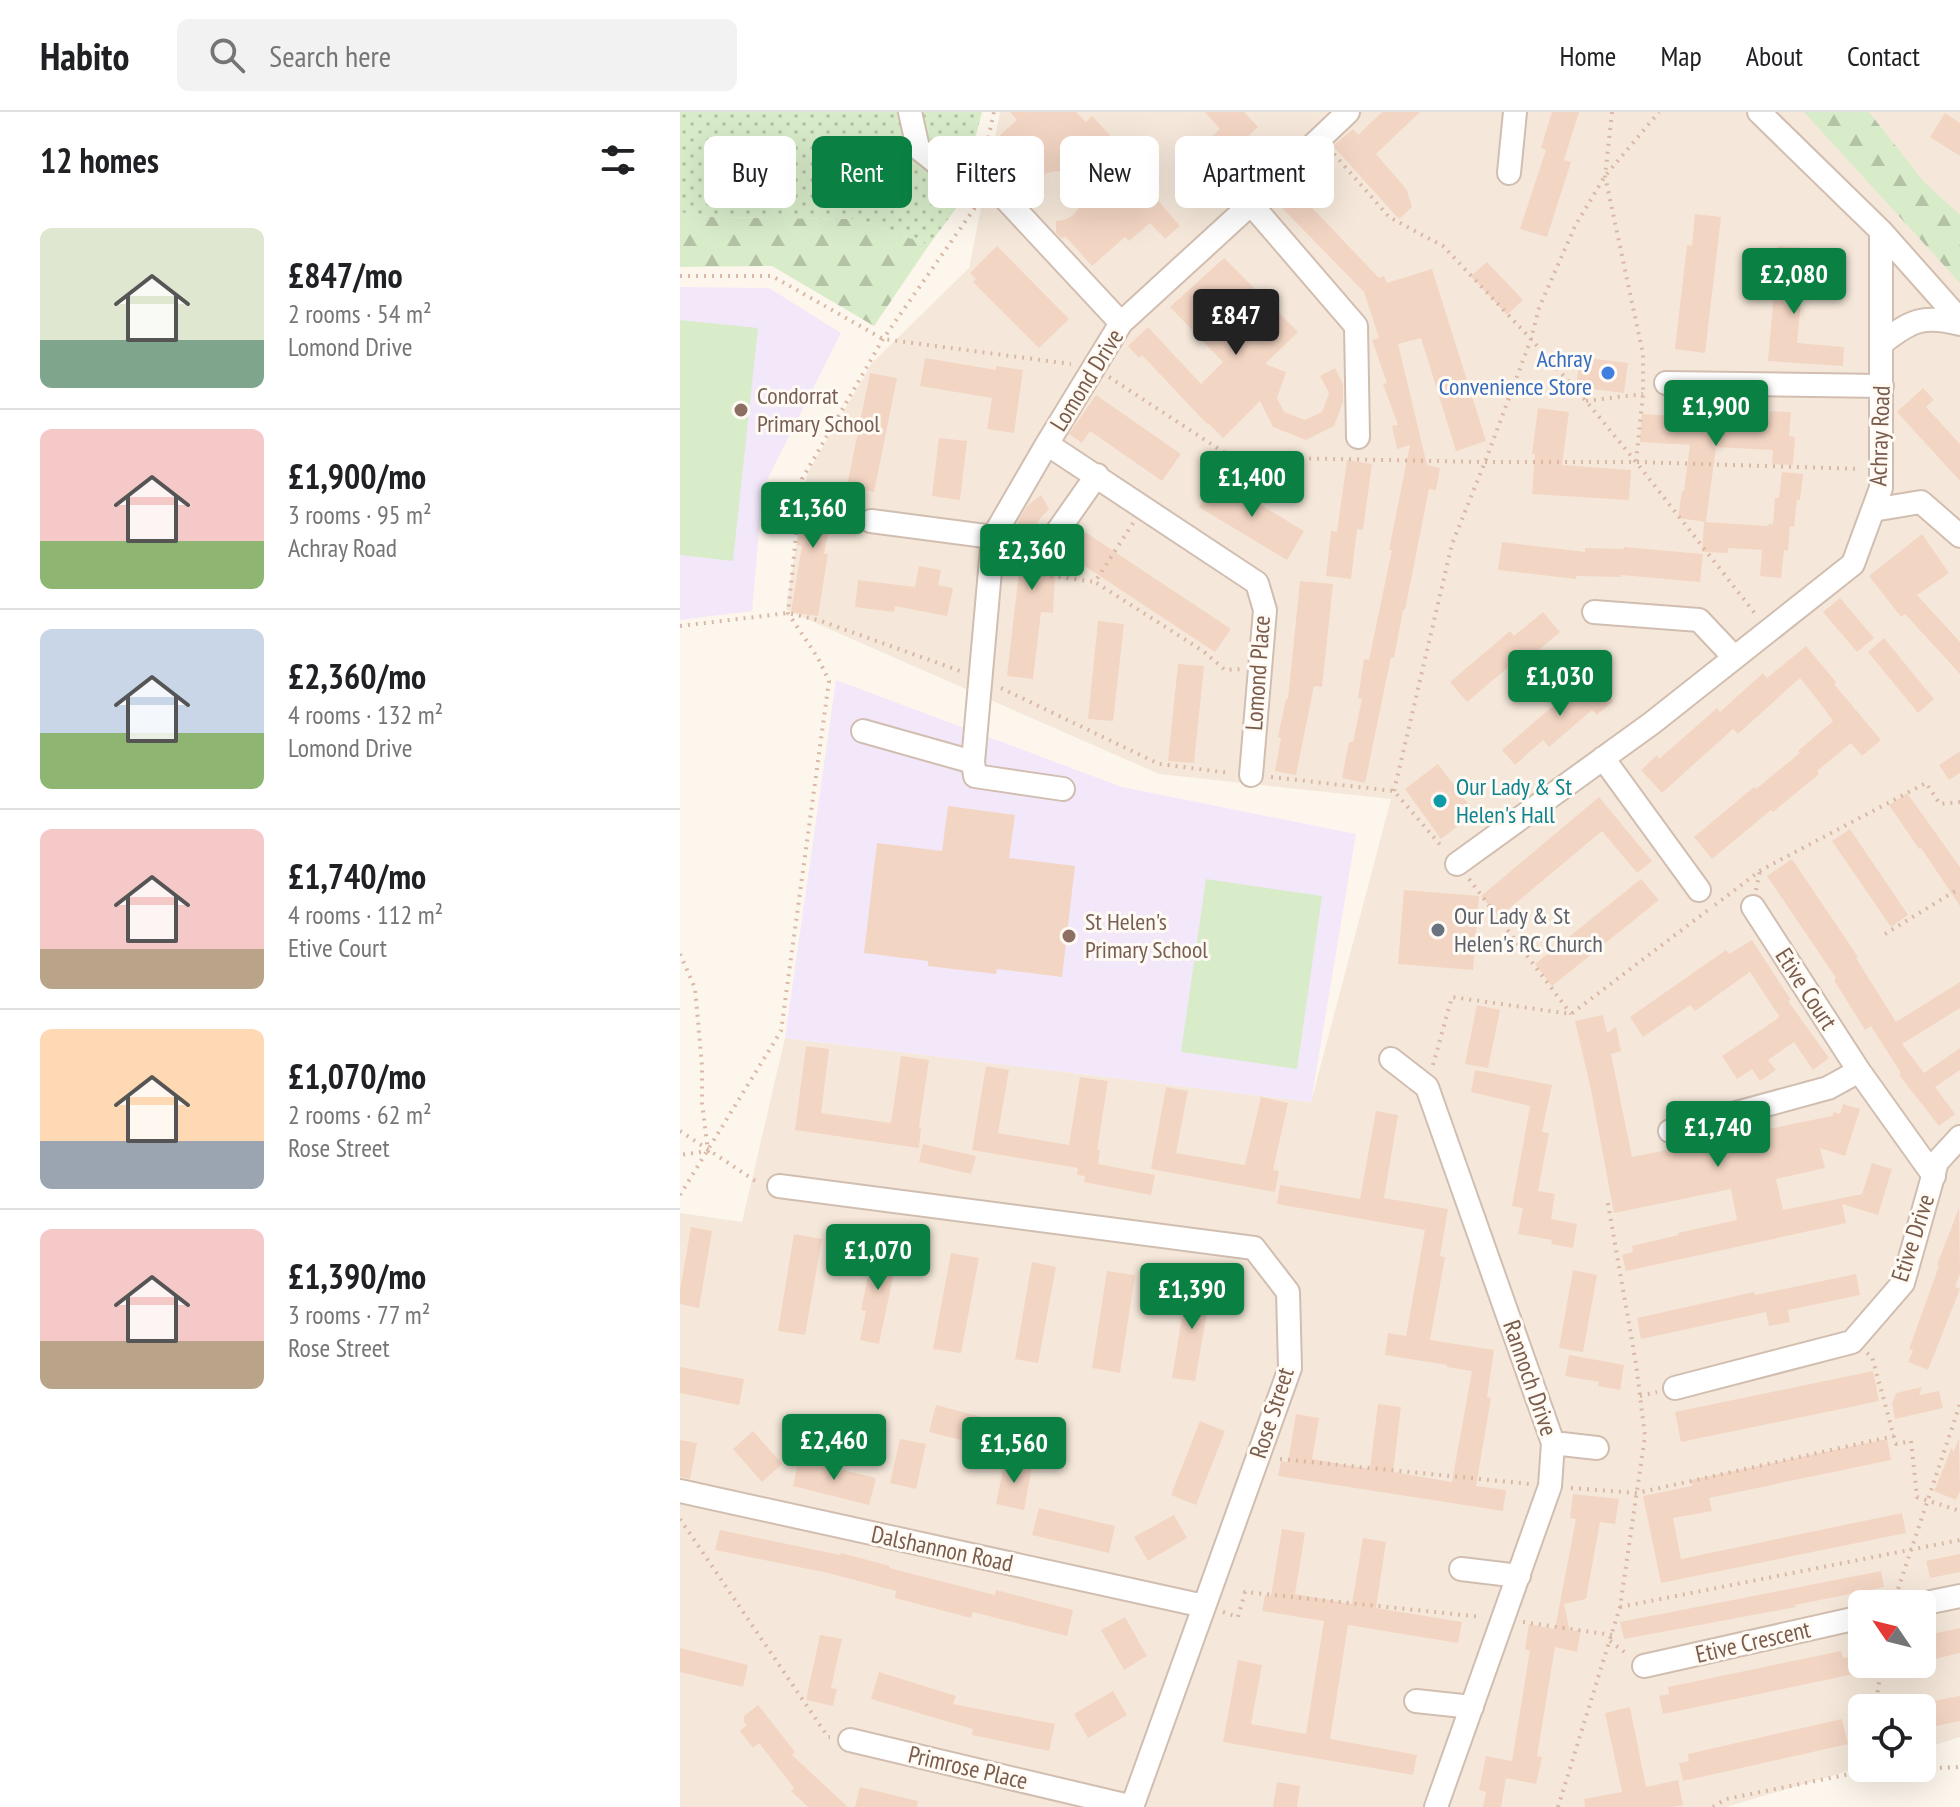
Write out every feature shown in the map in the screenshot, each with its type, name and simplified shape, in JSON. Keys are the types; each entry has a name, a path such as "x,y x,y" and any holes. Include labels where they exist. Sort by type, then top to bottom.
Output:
{"street":[{"path":"910,112 918,148 928,156"},
{"path":"1509,173 1515,112"},
{"path":"1759,112 1881,231 1960,322"},
{"name":"Lomond Drive","path":"1322,136 1344,114"},
{"path":"1014,208 1121,323"},
{"name":"Lomond Drive","path":"974,778 993,537 1121,323 1247,208"},
{"path":"1254,208 1356,326 1358,437"},
{"name":"Achray Road","path":"1457,864 1652,723 1853,564 1881,488 1881,231"},
{"path":"1881,344 1901,329 1923,319 1960,322"},
{"path":"1666,383 1882,386"},
{"name":"Lomond Place","path":"1047,444 1257,583 1265,610 1251,775"},
{"path":"1057,532 1097,475"},
{"path":"1873,510 1921,502 1960,536"},
{"path":"871,521 993,537"},
{"path":"1594,612 1699,620 1734,657"},
{"path":"863,731 974,778 1063,789"},
{"path":"1603,758 1699,890"},
{"name":"Etive Court","path":"1753,907 1859,1071 1934,1176"},
{"path":"1391,1059 1427,1087"},
{"path":"1670,1131 1828,1088 1859,1071"},
{"name":"Rannoch Drive","path":"1427,1087 1553,1443 1550,1486 1436,1807"},
{"name":"Etive Drive","path":"1852,1342 1903,1283 1937,1162 1960,1137"},
{"name":"Rose Street","path":"779,1186 1254,1248 1288,1292 1290,1368 1132,1807"},
{"path":"1675,1388 1852,1342"},
{"path":"1553,1443 1597,1448"},
{"name":"Dalshannon Road","path":"680,1491 1204,1606"},
{"path":"1461,1569 1519,1576"},
{"path":"1936,1601 1960,1596"},
{"name":"Etive Crescent","path":"1644,1666 1848,1620"},
{"path":"1416,1701 1472,1707"},
{"name":"Primrose Place","path":"850,1740 1132,1807"}],"path":[{"path":"989,136 994,112"},
{"path":"1612,112 1605,176 1643,354 1643,394 1636,462"},
{"path":"1394,791 1452,544 1531,339 1539,308 1575,226 1605,176 1659,112"},
{"path":"1334,154 1389,217 1443,246 1531,339 1636,462 1769,630"},
{"path":"680,1195 781,1031 829,681 818,658 788,613 802,479 883,339 974,208"},
{"path":"680,276 772,276 883,339 1094,367 1231,457 1636,462 1881,470"},
{"path":"1586,401 1643,394 1666,383"},
{"path":"1095,582 1144,507"},
{"path":"990,567 1095,582 1203,651 1225,670 1260,668"},
{"path":"680,626 788,613 818,620 980,678 1159,764 1394,791 1457,864 1571,1014"},
{"path":"1427,1087 1452,997 1571,1014 1761,870 1926,783 1940,804 1960,802"},
{"path":"1885,934 1960,888"},
{"path":"680,954 695,988 708,1151"},
{"path":"680,1131 754,1180 779,1186"},
{"path":"680,1155 708,1151"},
{"path":"1558,1807 1620,1607 1645,1436 1636,1364 1607,1198"},
{"path":"1852,1342 1872,1357 1896,1444 1911,1441 1917,1497 1960,1511"},
{"path":"1898,1590 1960,1404"},
{"path":"1258,1457 1637,1493 1894,1436"},
{"path":"680,1519 828,1737 850,1740"},
{"path":"1620,1607 1960,1540"},
{"path":"1204,1606 1238,1617 1245,1592 1504,1619 1612,1635"},
{"path":"1936,1768 1960,1767"},
{"path":"1713,1807 1726,1799 1848,1773"}],"shaded area":[{"path":"1000,112 1960,112 1960,1737 1936,1745 1936,1694 1848,1694 1848,1771 1726,1807 680,1807 680,1213 742,1222 785,1038 1311,1102 1391,799 1159,774 786,610 807,474 872,363 969,268 981,208 1044,208 1044,136 995,136"},
{"name":"Condorrat Primary School","path":"680,287 769,288 841,333 763,488 752,611 680,620"},
{"name":"St Helen's Primary School","path":"836,680 1122,787 1356,834 1311,1102 785,1038"}],"green space":[{"path":"680,112 982,112 976,136 928,136 928,208 956,208 929,245 858,219 708,217 680,212"},
{"path":"1804,112 1869,112 1924,182 1960,215 1960,283"},
{"path":"680,212 708,217 858,219 929,245 874,326 772,266 680,267"},
{"path":"680,320 758,328 733,561 680,555"},
{"path":"1206,879 1322,896 1297,1069 1181,1052"}],"building":[{"path":"1010,112 1076,112 1086,122 1092,116 1110,135 1060,136 1060,172 1044,175 1044,136 1000,135 1017,120"},
{"path":"1205,112 1244,112 1258,127 1248,136 1213,136 1220,129"},
{"path":"1382,112 1420,112 1376,154 1407,190 1412,207 1399,219 1334,147 1353,129 1358,135"},
{"path":"1552,112 1579,112 1564,160 1571,162 1547,237 1520,229 1546,150 1541,148"},
{"path":"1945,113 1960,123 1960,156 1930,137"},
{"path":"1159,202 1180,226 1165,239 1150,223 1129,241 1125,237 1092,266 1066,237 1061,238 1056,233 1056,221 1072,216 1078,209 1159,208"},
{"path":"1282,208 1312,208 1379,278 1384,276 1387,283 1432,269 1486,441 1456,451 1421,338 1398,344 1427,465 1440,468 1436,490 1429,489 1365,783 1342,778 1362,699 1358,698 1364,659 1369,660 1410,445 1397,449 1392,426 1398,425 1383,384 1387,383 1372,340 1379,338 1364,292"},
{"path":"1695,214 1721,217 1705,353 1675,349 1687,245 1692,246"},
{"path":"997,246 1069,319 1039,348 973,282 976,279 970,273"},
{"path":"1778,246 1806,248 1797,343 1844,347 1843,366 1768,361"},
{"path":"1224,258 1298,332 1265,364 1286,372 1277,398 1284,412 1305,420 1322,412 1329,393 1320,376 1335,368 1343,384 1343,402 1334,426 1306,440 1273,427 1260,401 1223,438 1142,355 1139,358 1128,346 1148,327 1201,384 1223,362 1170,307"},
{"path":"1487,262 1523,300 1507,315 1471,276"},
{"path":"1580,357 1628,363 1624,393 1576,387"},
{"path":"925,358 996,370 996,366 1023,370 1014,433 987,429 992,398 920,386"},
{"path":"870,373 897,378 874,492 847,486"},
{"path":"1923,388 1934,400 1926,407 1960,444 1960,481 1897,412"},
{"path":"1096,395 1181,454 1162,481 1090,431 1082,443 1069,434"},
{"path":"1538,408 1569,412 1562,465 1631,470 1629,500 1532,494 1535,454 1532,454"},
{"path":"1770,411 1791,412 1789,436 1795,437 1793,465 1772,464 1773,450 1716,447 1706,522 1678,518 1690,445 1640,442 1642,414 1769,422"},
{"path":"939,438 967,441 960,500 932,496"},
{"path":"1347,460 1372,464 1363,530 1357,529 1351,579 1326,576 1331,531 1337,532"},
{"path":"1782,472 1803,474 1794,527 1790,526 1788,551 1784,550 1781,578 1760,576 1762,550 1728,548 1728,553 1702,552 1704,522 1773,524 1775,498 1779,498"},
{"path":"1216,478 1304,531 1287,560 1199,507"},
{"path":"810,484 837,489 824,554 828,554 818,616 791,612 802,546 797,545"},
{"path":"1041,495 1049,509 1038,521 1038,543 1049,553 1065,555 1068,571 1055,576 1053,613 1041,612 1033,679 1007,676 1019,572 1029,563 1017,532 1019,519 1027,506"},
{"path":"1085,532 1231,629 1215,652 1068,555 1082,542"},
{"path":"1922,534 1949,573 1917,595 1960,642 1960,674 1905,614 1901,617 1869,576"},
{"path":"1502,542 1585,552 1585,548 1624,547 1703,554 1700,582 1621,575 1576,576 1576,579 1498,570"},
{"path":"919,566 941,570 938,585 953,588 947,616 895,606 894,612 855,607 858,580 915,587"},
{"path":"1300,581 1333,584 1322,687 1314,686 1296,775 1275,771 1281,738 1278,737 1288,699"},
{"path":"1840,598 1874,638 1857,652 1823,612"},
{"path":"1543,612 1560,632 1529,658 1525,653 1467,702 1450,682 1510,631 1514,636"},
{"path":"1098,621 1124,624 1113,721 1088,719"},
{"path":"1884,638 1934,699 1918,713 1868,652"},
{"path":"1806,646 1881,740 1862,756 1851,743 1817,771 1819,774 1712,859 1694,837 1800,753 1798,751 1833,721 1820,703 1800,678 1738,734 1733,729 1662,793 1641,770 1657,755 1659,759 1717,708 1720,712 1763,673 1767,678"},
{"path":"1178,664 1204,666 1194,763 1168,761"},
{"path":"1590,674 1613,701 1597,715 1592,710 1549,747 1543,740 1515,765 1502,750"},
{"path":"1960,751 1960,773 1949,780 1939,765"},
{"name":"Our Lady & St Helen's Hall","path":"1438,764 1475,813 1441,839 1405,789"},
{"path":"1907,793 1960,867 1960,906 1889,805"},
{"path":"1599,797 1652,861 1637,873 1602,831 1499,917 1481,896"},
{"path":"948,806 1015,815 1009,858 1075,866 1062,977 997,969 996,974 928,966 928,961 864,953 877,843 942,851"},
{"path":"1850,829 1908,915 1891,927 1832,841"},
{"path":"1792,859 1858,957 1896,1022 1960,982 1960,1008 1902,1044 1924,1073 1960,1048 1960,1070 1935,1087 1955,1114 1939,1126 1899,1075 1901,1073 1871,1026 1865,1030 1834,980 1836,978 1767,876"},
{"path":"1641,879 1659,900 1552,986 1535,964"},
{"name":"Our Lady & St Helen's RC Church","path":"1404,890 1479,896 1473,970 1398,964"},
{"path":"1752,940 1791,1000 1788,1001 1829,1058 1813,1070 1794,1042 1768,1060 1776,1070 1760,1081 1752,1069 1737,1079 1722,1056 1779,1016 1750,972 1695,1011 1690,1005 1643,1037 1630,1017 1726,950 1729,954"},
{"path":"1477,1005 1500,1010 1488,1068 1465,1064"},
{"path":"1603,1015 1607,1033 1616,1027 1621,1051 1611,1054 1632,1157 1832,1116 1834,1112 1840,1114 1843,1104 1860,1109 1845,1156 1820,1148 1825,1168 1776,1179 1783,1210 1862,1194 1872,1163 1892,1169 1878,1215 1842,1204 1846,1223 1626,1271 1622,1255 1633,1252 1632,1246 1737,1220 1731,1189 1614,1213 1575,1021"},
{"path":"806,1046 829,1049 821,1113 891,1123 901,1056 929,1060 919,1148 795,1130"},
{"path":"986,1066 1009,1070 998,1133 1069,1145 1080,1077 1108,1081 1097,1150 1100,1150 1098,1164 1155,1175 1151,1195 1084,1182 1085,1176 1077,1175 1078,1168 972,1150"},
{"path":"1475,1070 1552,1085 1542,1132 1549,1133 1538,1191 1555,1194 1551,1219 1577,1224 1573,1248 1551,1244 1552,1240 1518,1234 1523,1208 1512,1206 1530,1106 1471,1092"},
{"path":"1166,1087 1188,1091 1176,1153 1245,1165 1261,1097 1288,1103 1273,1170 1279,1171 1275,1192 1151,1169"},
{"path":"1376,1111 1398,1115 1384,1198 1448,1209 1440,1256 1445,1257 1430,1340 1494,1350 1487,1397 1491,1398 1476,1486 1506,1490 1503,1511 1278,1476 1281,1461 1288,1462 1296,1414 1319,1418 1312,1459 1370,1469 1378,1404 1401,1407 1393,1472 1452,1482 1472,1371 1385,1355 1388,1333 1406,1336 1425,1230 1277,1204 1280,1185 1360,1199"},
{"path":"923,1144 976,1156 971,1174 919,1162"},
{"path":"1959,1208 1960,1274 1955,1287 1960,1289 1928,1370 1908,1362 1913,1350 1909,1349"},
{"path":"691,1227 712,1231 699,1308 680,1304"},
{"path":"794,1234 822,1239 805,1335 778,1331"},
{"path":"875,1244 899,1248 879,1344 860,1340 866,1311 861,1310"},
{"path":"951,1253 979,1258 961,1353 933,1349"},
{"path":"1032,1262 1056,1267 1038,1363 1015,1359"},
{"path":"1573,1270 1597,1275 1583,1352 1559,1348"},
{"path":"1107,1271 1135,1275 1120,1373 1092,1368"},
{"path":"1856,1274 1860,1295 1788,1310 1790,1322 1769,1326 1766,1312 1641,1339 1637,1318 1754,1292 1755,1295"},
{"path":"1188,1281 1212,1284 1195,1381 1172,1378"},
{"path":"1569,1355 1624,1365 1620,1390 1598,1386 1599,1382 1565,1376"},
{"path":"680,1367 744,1379 739,1405 680,1393"},
{"path":"1873,1371 1879,1401 1681,1442 1675,1412"},
{"path":"1922,1387 1919,1395 1939,1391 1943,1408 1895,1419 1892,1404 1896,1393"},
{"path":"936,1405 1012,1425 1005,1451 929,1432"},
{"path":"1200,1421 1225,1431 1196,1505 1171,1495"},
{"path":"753,1431 782,1464 762,1482 733,1449"},
{"path":"1959,1438 1960,1491 1956,1500 1934,1491 1952,1447 1953,1453"},
{"path":"900,1439 926,1444 916,1489 890,1483"},
{"path":"1887,1439 1891,1460 1709,1498 1712,1511 1673,1518 1681,1559 1902,1513 1906,1533 1661,1583 1643,1496 1692,1486 1691,1480"},
{"path":"680,1440 697,1443 690,1479 680,1477"},
{"path":"799,1459 876,1478 869,1505 793,1486"},
{"path":"1005,1460 1032,1466 1024,1510 996,1504"},
{"path":"1573,1494 1619,1499 1615,1524 1600,1522 1586,1599 1564,1604 1570,1632 1581,1629 1577,1652 1555,1647 1537,1756 1542,1757 1536,1784 1506,1778 1501,1807 1483,1807 1486,1792 1479,1790 1486,1756 1512,1761 1530,1650 1525,1650 1529,1624 1555,1629 1576,1519 1570,1518"},
{"path":"1039,1508 1115,1526 1109,1553 1032,1535"},
{"path":"1174,1515 1187,1538 1148,1561 1134,1537"},
{"path":"1282,1529 1305,1533 1295,1594 1352,1604 1363,1538 1386,1542 1376,1608 1462,1622 1458,1643 1348,1625 1330,1739 1417,1755 1413,1775 1223,1742 1238,1660 1262,1665 1251,1724 1306,1734 1324,1621 1262,1611 1265,1595 1271,1596"},
{"path":"720,1530 841,1553 995,1595 996,1590 1073,1610 1067,1636 973,1612 971,1618 895,1598 896,1591 828,1573 715,1550"},
{"path":"1960,1554 1960,1572 1930,1578 1926,1561"},
{"path":"1881,1571 1884,1587 1848,1590 1848,1594 1796,1607 1624,1639 1620,1622"},
{"path":"1125,1617 1147,1656 1124,1670 1101,1630"},
{"path":"1960,1628 1960,1653 1936,1659 1936,1633"},
{"path":"820,1635 842,1639 831,1688 837,1689 833,1706 806,1700"},
{"path":"680,1648 748,1665 743,1687 680,1672"},
{"path":"1841,1651 1843,1658 1848,1657 1848,1675 1663,1714 1659,1696 1669,1694 1668,1687"},
{"path":"879,1672 956,1696 953,1704 1055,1724 1049,1751 972,1735 973,1729 871,1699"},
{"path":"1113,1691 1127,1715 1088,1738 1074,1714"},
{"path":"1960,1696 1960,1721 1936,1726 1936,1700"},
{"path":"758,1705 795,1752 792,1755 848,1807 808,1807 791,1791 794,1788 759,1743 753,1748 740,1731 747,1725 744,1716"},
{"path":"1630,1707 1646,1787 1678,1780 1683,1805 1585,1807 1584,1799 1622,1792 1605,1713"},
{"path":"1842,1719 1848,1744 1683,1781 1679,1763 1689,1761 1688,1754"},
{"path":"1277,1782 1300,1786 1297,1807 1273,1807"},
{"path":"860,1787 918,1801 917,1807 855,1807"}],"place":[{"name":"Achray Convenience Store","path":"1608,373"},
{"name":"Condorrat Primary School","path":"741,410"},
{"name":"Our Lady & St Helen's Hall","path":"1440,801"},
{"name":"Our Lady & St Helen's RC Church","path":"1438,930"},
{"name":"St Helen's Primary School","path":"1069,936"}]}
